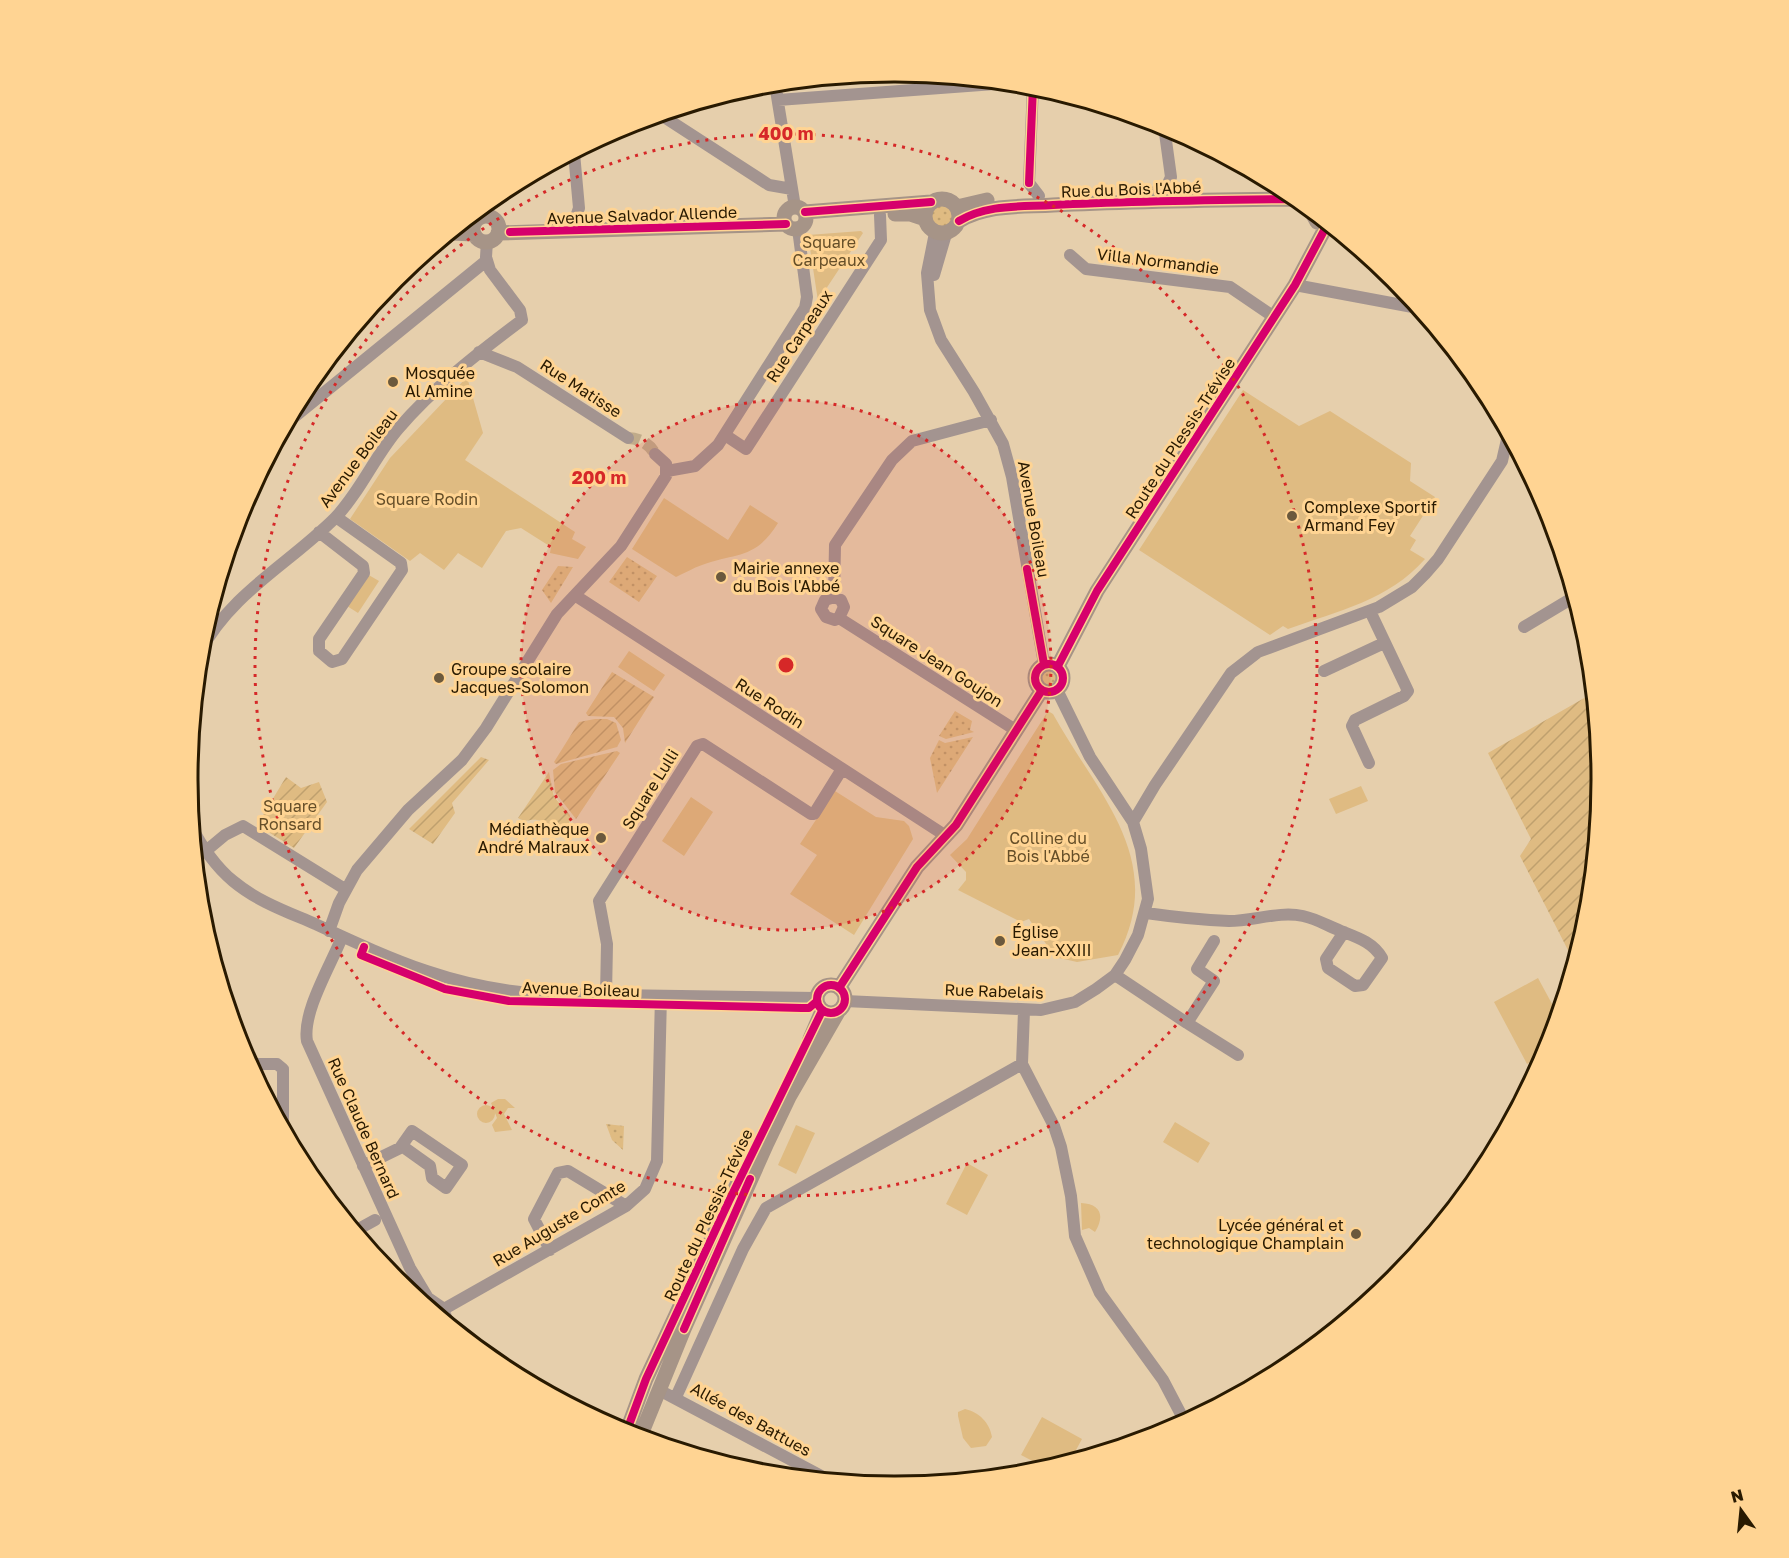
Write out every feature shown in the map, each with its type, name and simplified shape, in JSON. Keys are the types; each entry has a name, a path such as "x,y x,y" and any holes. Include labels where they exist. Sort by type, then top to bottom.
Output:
{"main road":[{"path":"958,214 945,199 931,202 925,213 925,219 930,230 940,233 954,229 958,214 971,202 1039,196 1264,189"},
{"name":"Rue du Bois l'Abbé","path":"958,214 1091,203 1280,199"},
{"name":"Avenue Salvador Allende","path":"466,229 482,225 796,218 931,202"},
{"name":"Avenue Salvador Allende","path":"482,225 910,214 925,219"},
{"name":"Route du Plessis-Trévise","path":"1051,665 1295,285 1325,231"},
{"path":"1051,665 1064,678 1050,690 1035,678 1038,669 1051,665"},
{"name":"Route du Plessis-Trévise","path":"630,1423 643,1385 779,1095 832,1002 917,867 956,825 1017,732 1050,690"},
{"name":"Route du Plessis-Trévise","path":"644,1428 771,1134 810,1058 832,1002"}],"street":[{"path":"778,100 965,86"},
{"name":"Rue Carpeaux","path":"667,471 695,466 725,435 806,306 796,218 777,93"},
{"path":"1033,97 1029,183 1039,196"},
{"path":"670,120 769,185 792,189"},
{"path":"1155,192 1167,186 1172,177 1166,138"},
{"path":"574,223 579,208 575,160"},
{"name":"Rue Carpeaux","path":"725,435 746,449 880,240 880,215"},
{"path":"305,408 486,261 482,225"},
{"name":"Avenue Boileau","path":"940,233 927,273 934,326 1003,444 1051,665"},
{"name":"Villa Normandie","path":"1070,255 1086,269 1230,287 1274,317"},
{"name":"Avenue Boileau","path":"214,629 249,589 336,516 399,428 479,352 522,320 523,315 486,261"},
{"path":"1295,285 1404,305"},
{"path":"500,337 505,351 517,367"},
{"name":"Rue Matisse","path":"479,352 517,367 628,438"},
{"name":"Square Jean Goujon","path":"991,420 912,441 892,460 835,545 834,597 841,600 844,607 839,618 1017,732"},
{"path":"1133,822 1150,792 1231,673 1258,652 1370,611 1412,587 1438,559 1502,461 1506,445"},
{"path":"329,931 345,889 383,838 462,760 480,736 557,614 621,546 662,484 667,471 664,462 655,454"},
{"path":"319,532 363,566 364,573 319,639 319,651 332,662 342,659 402,570 401,563 336,516"},
{"name":"Rue Rodin","path":"576,596 946,836"},
{"path":"1524,627 1568,601"},
{"path":"1369,763 1352,726 1355,720 1408,692 1370,611"},
{"path":"1324,671 1384,643"},
{"name":"Rue Rabelais","path":"832,1002 1024,1011 1048,1009 1074,1002 1115,975 1138,935 1146,913 1146,871 1133,822 1090,757 1050,690"},
{"name":"Square Lulli","path":"606,995 607,944 599,901 697,746 703,744 811,814 814,814 842,769"},
{"path":"207,850 232,831 243,826 345,889"},
{"name":"Avenue Boileau","path":"201,840 231,879 249,894 342,938 430,974 516,993 832,1002"},
{"path":"1146,913 1226,921 1300,915 1320,920 1344,932 1351,932 1378,950 1382,958 1363,985 1355,986 1328,968 1326,959 1344,932"},
{"name":"Rue Claude Bernard","path":"342,938 308,1015 306,1032 328,1090 426,1294"},
{"path":"1187,1023 1214,981 1197,969 1214,941"},
{"path":"1115,975 1238,1055"},
{"name":"Rue Auguste Comte","path":"448,1313 626,1206 645,1189 657,1161 661,996"},
{"path":"1024,1011 1022,1064 1054,1126 1061,1147 1071,1196 1075,1236 1094,1280 1110,1309 1163,1380 1181,1414"},
{"path":"259,1064 277,1064 283,1069 284,1113"},
{"path":"676,1397 744,1249 766,1208 1022,1064"},
{"path":"363,1166 402,1146 412,1131 462,1165 446,1188 432,1178 430,1166 402,1146"},
{"path":"550,1250 534,1219 558,1173 568,1171 626,1206"},
{"path":"362,1227 375,1220"},
{"name":"Allée des Battues","path":"643,1385 655,1383 659,1390 812,1471"}],"green space":[{"path":"942,206 950,209 953,217 950,225 942,228 934,225 931,217 934,209"},
{"name":"Square Carpeaux","path":"861,231 863,233 818,301 808,235"},
{"name":"Square Rodin","path":"467,377 483,433 465,460 575,532 572,539 586,547 578,559 550,553 551,547 521,528 506,531 482,568 458,553 444,570 420,553 410,561 350,519 390,458"},
{"name":"Complexe Sportif Armand Fey","path":"1243,390 1299,426 1330,411 1411,463 1410,481 1435,497 1410,536 1416,540 1410,550 1425,559 1411,573 1395,585 1362,603 1288,629 1283,626 1270,635 1139,550"},
{"path":"664,498 728,540 750,505 778,523 770,535 753,549 702,565 676,577 632,549"},
{"path":"627,557 657,576 639,602 609,582"},
{"path":"558,566 573,567 551,603 542,590"},
{"path":"367,574 379,581 358,613 347,606"},
{"path":"629,651 665,675 654,691 618,667"},
{"path":"1050,670 1058,678 1050,686 1042,678"},
{"path":"612,672 654,697 625,743 623,728 614,717 588,716 586,713"},
{"path":"1586,697 1590,733 1590,825 1578,915 1569,952 1520,856 1531,839 1488,753"},
{"path":"955,711 972,721 970,730 974,732 946,739 939,736"},
{"name":"Colline du Bois l'Abbé","path":"1048,711 1053,714 1106,800 1121,828 1131,858 1135,888 1131,920 1118,955 1077,962 1055,957 1029,919 1021,922 958,890 966,880 966,872 950,855 967,839"},
{"path":"607,719 616,723 621,740 617,747 556,764 554,762 579,722"},
{"path":"973,737 937,793 930,758 939,740 945,743"},
{"path":"617,751 620,753 576,819 555,792 553,770 561,764"},
{"path":"481,757 489,760 452,803 455,813 433,844 409,829"},
{"path":"549,772 554,797 570,815 570,821 565,829 557,828 541,820 526,821 518,818"},
{"name":"Square Ronsard","path":"286,777 301,788 319,782 327,802 294,848 257,825"},
{"path":"1361,786 1368,801 1336,814 1329,799"},
{"path":"835,791 876,817 904,821 909,826 913,839 854,935 790,894 817,855 800,844"},
{"path":"691,797 713,812 684,856 662,841"},
{"path":"1538,978 1553,1006 1530,1062 1527,1064 1494,1002"},
{"path":"498,1099 505,1099 515,1108 508,1108 504,1114 512,1130 495,1132 492,1125 497,1118 491,1103"},
{"path":"486,1105 492,1108 495,1114 492,1120 486,1123 480,1120 477,1114 480,1108"},
{"path":"1175,1122 1210,1143 1198,1163 1163,1142"},
{"path":"606,1124 624,1126 623,1150 612,1140"},
{"path":"796,1125 815,1133 796,1174 778,1165"},
{"path":"967,1163 988,1175 967,1215 946,1204"},
{"path":"1081,1203 1097,1208 1099,1212 1100,1221 1095,1232 1089,1228 1082,1230"},
{"path":"965,1409 979,1415 989,1427 992,1437 986,1446 971,1448 963,1438 958,1412"},
{"path":"1042,1417 1082,1439 1075,1452 1033,1461 1021,1455"}],"tunnel":[{"path":"628,438 644,442 655,454"}],"cycle path":[{"path":"1029,183 1033,97"},
{"path":"959,221 981,212 1017,206 1280,199"},
{"path":"805,212 931,202"},
{"path":"510,232 786,224"},
{"path":"1058,666 1097,591 1295,285 1324,230"},
{"path":"1027,569 1044,664"},
{"path":"1049,664 1059,668 1063,678 1059,688 1049,692 1039,688 1035,678 1039,668 1049,664"},
{"path":"839,988 917,867 956,825 1042,690"},
{"path":"364,947 361,955 445,989 509,1001 802,1008 809,1008 816,1002"},
{"path":"831,985 841,989 845,999 841,1009 831,1013 821,1009 817,999 821,989 831,985"},
{"path":"630,1423 646,1379 729,1201 822,1011"},
{"path":"684,1329 750,1179"}],"place":[{"name":"Mosquée Al Amine","path":"393,382"},
{"name":"Complexe Sportif Armand Fey","path":"1292,516"},
{"name":"Mairie annexe du Bois l'Abbé","path":"721,577"},
{"name":"Groupe scolaire Jacques-Solomon","path":"439,678"},
{"name":"Médiathèque André Malraux","path":"601,838"},
{"name":"Église Jean-XXIII","path":"1000,941"},
{"name":"Lycée général et technologique Champlain","path":"1356,1234"}]}
